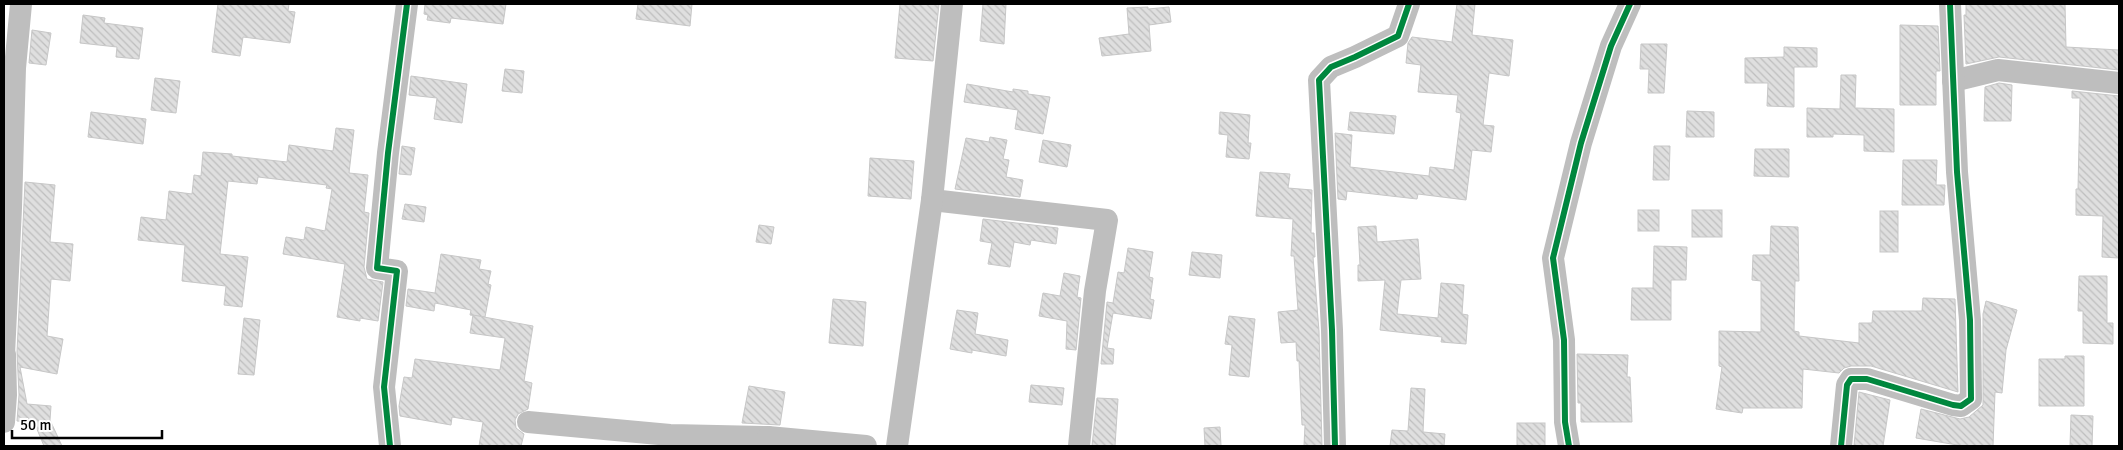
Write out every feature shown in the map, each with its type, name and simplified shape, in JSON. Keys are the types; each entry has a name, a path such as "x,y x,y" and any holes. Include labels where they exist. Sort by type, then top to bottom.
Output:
{"street":[{"path":"4,422 6,395 4,355 15,68 21,4"},
{"path":"390,446 384,387 397,271 377,268 388,153 406,4"},
{"path":"897,446 932,200 952,4"},
{"path":"1335,446 1332,330 1319,80 1331,67 1398,36 1409,4"},
{"path":"1569,446 1565,422 1564,340 1553,258 1581,143 1611,46 1630,4"},
{"path":"1841,446 1846,385 1851,379 1867,379 1953,405 1961,406 1972,399 1970,320 1957,172 1950,4"},
{"path":"1953,81 1998,70 2119,83"},
{"path":"932,200 1107,220 1095,291 1079,446"},
{"path":"528,422 656,440 866,446"}],"building":[{"path":"218,4 289,4 288,11 295,12 290,43 243,37 240,56 212,52"},
{"path":"425,4 506,4 503,24 451,18 450,23 427,20 428,15 424,14"},
{"path":"638,4 692,4 690,26 636,19"},
{"path":"900,4 939,4 933,61 895,58"},
{"path":"983,4 1006,4 1004,44 980,41"},
{"path":"1457,4 1475,4 1472,35 1513,40 1509,76 1489,73 1483,125 1494,126 1491,152 1472,150 1466,200 1418,194 1417,199 1347,191 1346,200 1338,199 1335,133 1352,135 1350,167 1429,176 1430,167 1454,170 1461,113 1456,112 1458,95 1418,92 1421,65 1406,63 1408,43 1412,37 1452,42"},
{"path":"1966,4 2065,4 2066,47 2119,50 2119,70 1999,57 1966,64 1964,15 1966,15"},
{"path":"1148,7 1148,9 1169,7 1171,22 1149,25 1151,51 1102,56 1099,38 1129,34 1127,8"},
{"path":"83,15 105,18 104,23 143,28 139,59 116,57 117,47 80,43"},
{"path":"1900,25 1938,26 1940,71 1936,71 1936,105 1900,105"},
{"path":"32,30 51,33 46,65 29,63"},
{"path":"1641,44 1667,44 1664,93 1648,93 1649,69 1640,69"},
{"path":"1784,47 1817,48 1817,67 1794,67 1794,107 1767,106 1768,83 1745,83 1745,58 1784,57"},
{"path":"505,69 524,71 522,93 502,91"},
{"path":"1841,75 1856,75 1855,108 1894,109 1894,152 1864,151 1864,135 1833,134 1833,137 1807,137 1807,108 1840,109"},
{"path":"411,76 467,84 462,123 434,119 437,98 409,95"},
{"path":"155,78 180,81 176,113 151,110"},
{"path":"1999,83 2012,85 2011,121 1984,121 1985,87"},
{"path":"967,84 1013,92 1013,89 1028,91 1028,94 1050,97 1043,134 1015,129 1018,110 964,102"},
{"path":"2072,91 2119,96 2119,258 2102,257 2103,216 2076,215 2080,98 2072,98"},
{"path":"1687,111 1714,112 1714,137 1686,137"},
{"path":"91,112 146,119 143,144 88,137"},
{"path":"1220,112 1250,115 1248,143 1251,143 1249,159 1226,157 1228,135 1219,134"},
{"path":"1350,112 1396,116 1394,134 1348,130"},
{"path":"336,128 354,130 349,173 368,175 364,212 369,213 364,267 367,279 383,282 378,321 360,318 360,321 337,317 345,264 283,254 286,237 304,240 306,227 325,231 332,189 326,188 327,185 258,177 257,184 228,181 220,254 248,257 242,307 224,305 226,286 182,281 185,245 138,240 141,217 166,220 169,191 192,194 194,175 201,176 203,152 287,162 289,145 333,151"},
{"path":"990,137 1007,140 1003,159 1009,160 1006,177 1023,180 1020,197 955,189 966,138 989,142"},
{"path":"1043,140 1071,145 1067,167 1039,162"},
{"path":"402,146 415,148 411,175 399,174"},
{"path":"1654,146 1670,146 1669,180 1653,180"},
{"path":"1755,149 1789,149 1789,177 1754,176"},
{"path":"870,158 914,161 911,199 868,196"},
{"path":"1903,160 1937,160 1936,185 1945,185 1944,205 1902,205"},
{"path":"1260,172 1290,174 1288,188 1312,190 1311,233 1314,233 1315,257 1313,257 1319,331 1322,446 1304,446 1305,425 1302,425 1299,361 1297,361 1296,342 1281,343 1278,312 1298,310 1294,256 1291,256 1293,219 1256,216"},
{"path":"25,182 55,185 50,242 73,244 70,281 51,279 47,336 63,339 57,374 20,367 27,404 51,406 50,420 62,446 44,446 34,422 17,421 19,395 17,352"},
{"path":"405,204 426,207 424,222 402,219"},
{"path":"1638,210 1659,210 1659,231 1638,231"},
{"path":"1692,210 1722,210 1722,237 1692,237"},
{"path":"1880,211 1898,211 1898,252 1880,252"},
{"path":"983,219 1058,228 1056,244 1031,240 1030,245 1014,242 1010,267 988,264 992,243 980,241"},
{"path":"759,225 774,227 771,244 756,242"},
{"path":"1376,226 1377,242 1418,239 1421,279 1401,280 1397,314 1438,318 1441,283 1464,285 1462,314 1468,315 1466,344 1441,342 1442,337 1380,330 1385,280 1358,281 1358,265 1360,265 1358,227"},
{"path":"1771,226 1798,227 1799,281 1795,281 1794,331 1799,332 1799,336 1859,343 1859,323 1872,323 1873,311 1922,311 1923,298 1955,299 1958,392 1871,366 1851,366 1844,368 1839,373 1803,369 1802,408 1743,408 1742,413 1716,409 1722,367 1719,366 1719,331 1761,332 1761,281 1752,280 1753,255 1770,255"},
{"path":"1654,246 1687,247 1686,280 1671,280 1671,320 1631,320 1632,288 1653,288"},
{"path":"1128,248 1153,252 1149,277 1153,278 1150,299 1154,300 1151,319 1113,313 1107,348 1114,349 1113,364 1101,364 1107,302 1113,303 1118,272 1124,273"},
{"path":"1192,252 1222,255 1220,278 1189,275"},
{"path":"441,254 481,260 479,269 491,271 488,284 491,285 485,317 470,315 471,310 435,303 434,311 406,306 408,289 435,293"},
{"path":"1064,273 1080,276 1077,297 1081,298 1076,350 1066,349 1067,321 1039,316 1043,293 1060,296"},
{"path":"2079,276 2107,276 2107,323 2113,323 2113,344 2083,343 2083,311 2078,311"},
{"path":"833,299 866,302 863,346 829,343"},
{"path":"1986,301 2017,310 2006,350 2002,393 1995,392 1993,446 1963,446 1916,438 1921,409 1960,419 1969,417 1983,405 1983,314"},
{"path":"957,310 978,313 975,334 1008,340 1006,356 972,350 972,353 950,349"},
{"path":"473,315 533,326 524,381 532,383 528,409 518,414 515,420 516,428 524,434 521,446 479,446 483,422 452,417 451,425 400,416 399,406 404,377 412,378 415,359 500,370 505,338 470,333"},
{"path":"1229,316 1255,319 1249,377 1229,375 1232,345 1225,344"},
{"path":"244,318 260,320 254,375 238,374"},
{"path":"1577,354 1628,355 1627,377 1630,377 1632,422 1581,422 1581,403 1578,403"},
{"path":"2065,356 2084,356 2084,406 2039,406 2039,359 2065,359"},
{"path":"1031,385 1064,388 1062,405 1029,402"},
{"path":"749,386 785,392 780,425 742,423"},
{"path":"1411,388 1425,389 1423,432 1445,434 1444,446 1390,446 1392,430 1408,431"},
{"path":"1859,392 1890,400 1883,446 1854,446"},
{"path":"1097,398 1118,399 1115,446 1092,446"},
{"path":"2071,415 2093,416 2092,446 2070,446"},
{"path":"1517,423 1545,423 1545,446 1517,446"},
{"path":"1220,427 1221,446 1205,446 1204,428"}],"cycle path":[{"path":"390,446 384,387 397,271 377,268 388,153 407,4"},
{"path":"1335,446 1332,330 1319,80 1331,67 1398,36 1409,4"},
{"path":"1569,446 1565,422 1564,340 1553,258 1581,143 1611,46 1630,4"},
{"path":"1841,446 1847,385 1851,379 1867,379 1953,405 1961,406 1971,399 1970,320 1957,172 1950,4"}]}
